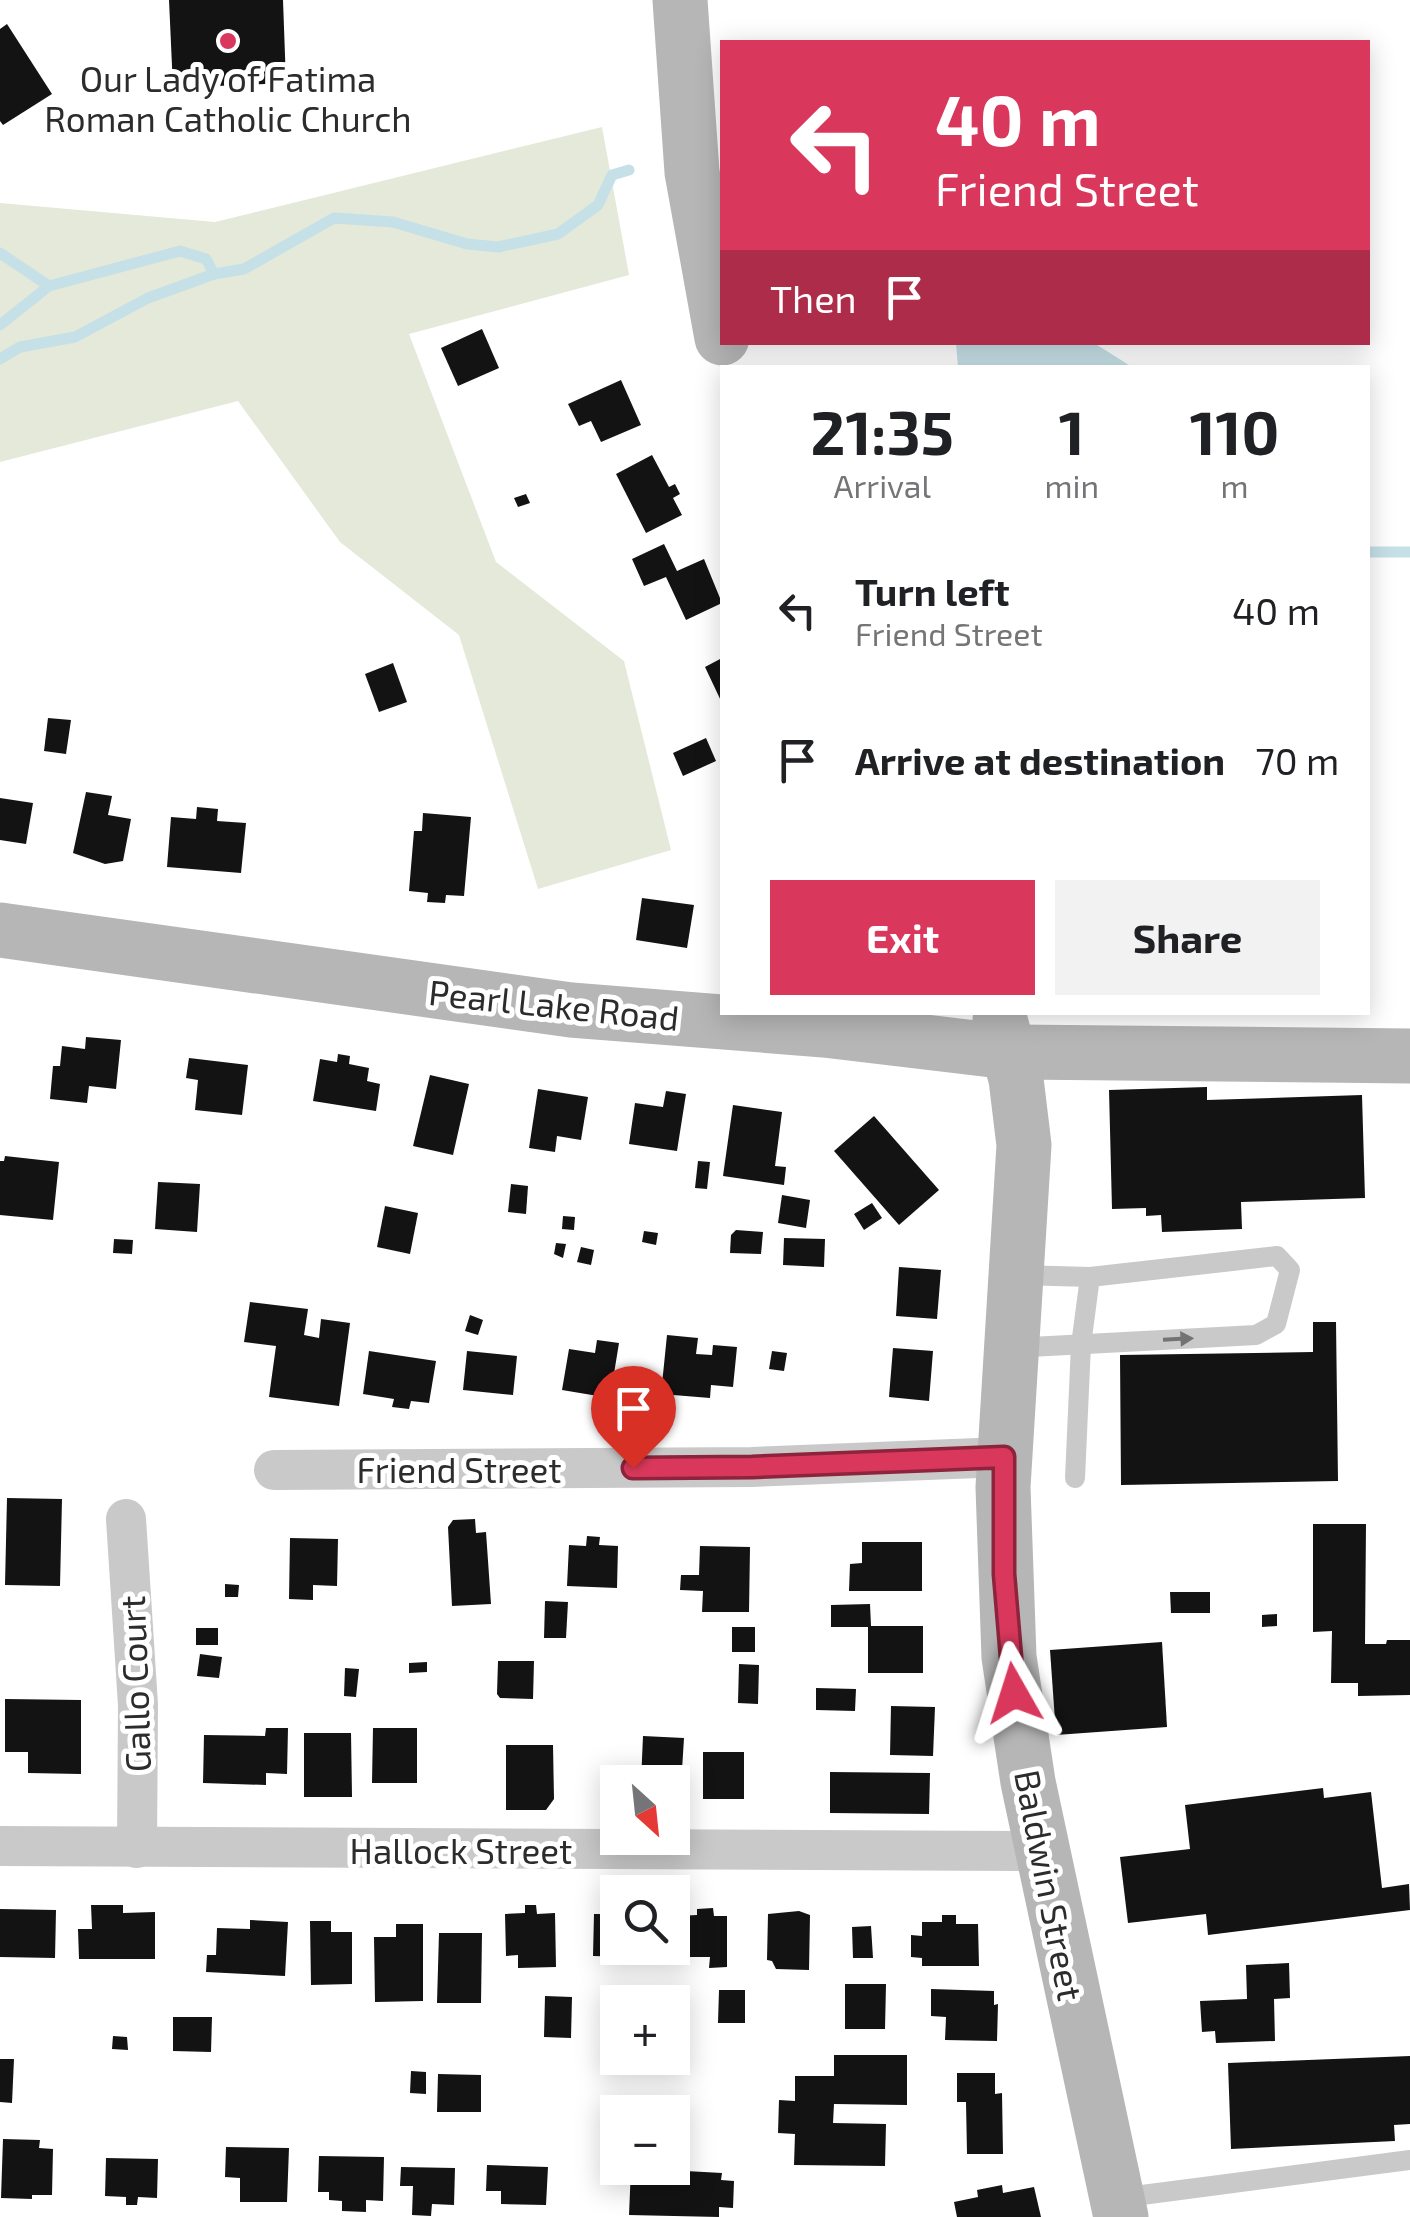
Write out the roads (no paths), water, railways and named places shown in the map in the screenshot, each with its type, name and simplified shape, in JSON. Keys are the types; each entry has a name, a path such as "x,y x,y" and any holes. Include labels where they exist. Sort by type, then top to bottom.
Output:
{"main road":[{"path":"680,0 692,172 720,324"},
{"name":"Pearl Lake Road","path":"0,930 571,1010 824,1030 1004,1032 1410,1056"},
{"name":"Baldwin Street","path":"1004,1032 1020,1102 1024,1146 1002,1514 1008,1646 1042,1851 1119,2208"}],"street":[{"name":"Friend Street","path":"274,1470 752,1467 1004,1457"},
{"name":"Gallo Court","path":"126,1519 138,1705 137,1848"},
{"name":"Hallock Street","path":"0,1846 1042,1851"}],"lane":[{"path":"1011,1348 1256,1335 1276,1324 1290,1270 1277,1256 1090,1278 1016,1275"},
{"path":"1074,1478 1081,1345 1090,1278"},
{"path":"1119,2208 1410,2160"}],"water":[{"path":"956,345 1097,345 1129,365 958,365"}],"waterway":[{"path":"0,253 49,286 180,251 206,259 214,274 244,269 334,218 393,222 467,244 498,247 558,234 598,205 612,175 629,170"},
{"path":"0,359 20,347 75,337 148,298 214,274"},
{"path":"0,325 49,286"},
{"path":"1370,552 1410,552"}],"place":[{"name":"Our Lady of Fatima Roman Catholic Church","path":"228,41"}]}
